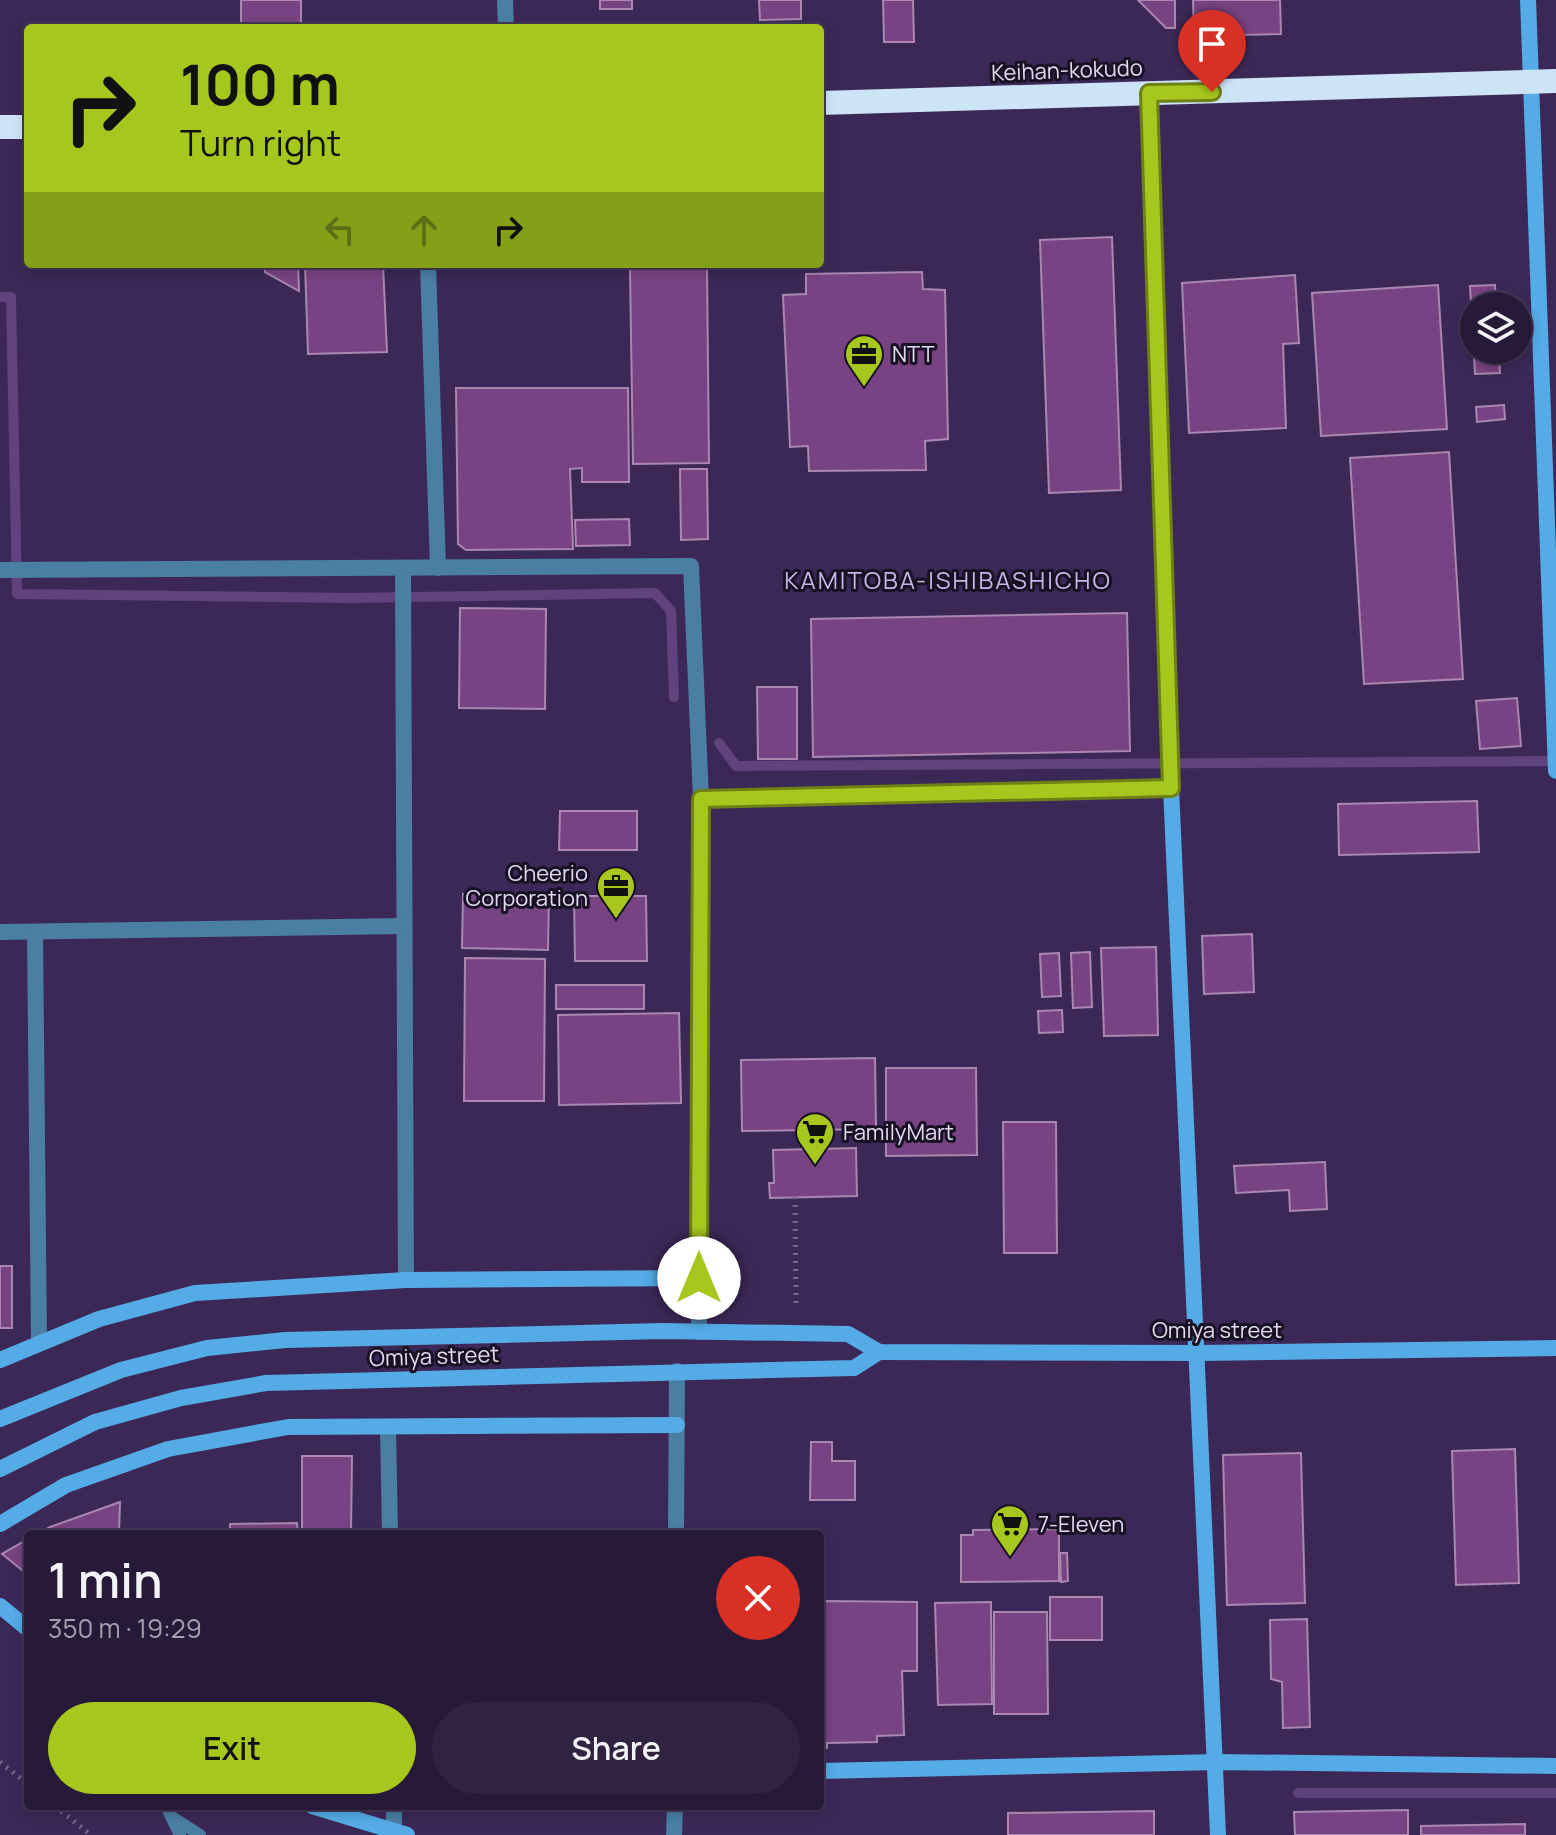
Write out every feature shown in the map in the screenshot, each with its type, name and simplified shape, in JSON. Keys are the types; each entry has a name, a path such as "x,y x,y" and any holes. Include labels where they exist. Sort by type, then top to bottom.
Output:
{"highway":[{"name":"Keihan-kokudo","path":"824,103 1556,81"},
{"path":"0,127 24,127"}],"street":[{"path":"505,0 506,24"},
{"path":"1528,0 1556,771"},
{"path":"1149,93 1171,788 1218,1762 1218,1835"},
{"path":"428,268 438,568"},
{"path":"0,570 691,566 701,799 699,1332"},
{"path":"403,569 406,1280"},
{"path":"701,799 1171,788"},
{"path":"0,932 404,926"},
{"path":"35,932 39,1343"},
{"path":"0,1360 99,1319 195,1293 406,1280 699,1278"},
{"name":"Omiya street","path":"0,1419 121,1370 207,1348 285,1340 699,1332 848,1334 879,1352 1198,1353 1556,1348"},
{"name":"Omiya street","path":"0,1469 95,1422 181,1398 266,1383 854,1368 879,1352"},
{"path":"676,1530 677,1371"},
{"path":"0,1524 66,1485 168,1449 288,1427 677,1425"},
{"path":"388,1427 390,1530"},
{"path":"0,1606 24,1626"},
{"path":"824,1771 1218,1762 1556,1766"},
{"path":"325,1810 401,1834"},
{"path":"395,1810 401,1834"},
{"path":"674,1835 675,1810"}],"lane":[{"path":"169,1812 180,1835"},
{"path":"169,1812 200,1835"}],"path":[{"path":"795,1197 796,1304"},
{"path":"0,1762 24,1781"},
{"path":"60,1810 91,1835"}],"shaded area":[{"path":"0,0 1556,0 1556,1835 0,1835"}],"building":[{"path":"241,0 301,0 301,24 241,24"},
{"path":"600,0 632,0 632,9 600,9"},
{"path":"759,0 801,0 801,19 760,20"},
{"path":"883,0 913,0 914,42 884,42"},
{"path":"1138,0 1175,0 1175,28 1166,28"},
{"path":"1193,0 1280,0 1281,34 1194,36"},
{"path":"1112,237 1121,490 1049,493 1040,240"},
{"path":"264,268 298,268 299,291 265,272"},
{"path":"305,268 383,268 387,352 308,354"},
{"path":"707,268 709,463 633,464 630,269"},
{"path":"922,272 923,289 945,290 948,439 925,441 926,470 809,471 808,446 790,447 783,295 806,294 806,274"},
{"path":"1295,275 1299,343 1283,344 1286,428 1189,433 1182,283"},
{"path":"1438,285 1447,429 1321,436 1312,293"},
{"path":"1495,285 1495,292 1470,292 1470,286"},
{"path":"1474,364 1500,364 1500,373 1475,374"},
{"path":"456,388 628,388 629,482 582,482 582,468 570,469 573,549 466,550 458,544"},
{"path":"1504,405 1505,419 1477,422 1476,407"},
{"path":"1449,452 1463,679 1364,684 1350,458"},
{"path":"680,469 707,469 708,539 681,540"},
{"path":"629,519 630,545 576,546 575,520"},
{"path":"460,608 546,609 545,709 459,708"},
{"path":"1127,613 1130,751 813,757 811,619"},
{"path":"757,687 797,687 797,759 758,759"},
{"path":"1517,698 1521,746 1480,749 1476,701"},
{"path":"1477,801 1479,852 1339,855 1338,804"},
{"path":"560,811 637,811 637,850 559,850"},
{"path":"463,894 549,895 548,950 462,948"},
{"path":"574,896 646,896 647,961 575,961"},
{"path":"1252,934 1254,992 1204,994 1202,936"},
{"path":"1156,947 1158,1035 1104,1036 1101,948"},
{"path":"1090,952 1092,1007 1073,1008 1071,953"},
{"path":"1059,953 1061,996 1042,997 1040,954"},
{"path":"465,958 545,959 544,1101 464,1101"},
{"path":"556,985 644,985 644,1009 556,1009"},
{"path":"1062,1010 1063,1032 1039,1033 1038,1011"},
{"path":"679,1013 681,1103 559,1105 558,1015"},
{"path":"875,1058 876,1129 742,1131 741,1060"},
{"path":"886,1068 976,1068 977,1155 886,1156"},
{"path":"1003,1122 1056,1122 1057,1253 1004,1253"},
{"name":"FamilyMart","path":"856,1148 857,1196 770,1198 769,1183 774,1183 773,1150"},
{"path":"1325,1162 1327,1209 1290,1211 1289,1190 1236,1193 1234,1166"},
{"path":"0,1266 12,1266 12,1328 0,1328"},
{"path":"811,1442 832,1442 832,1461 855,1461 855,1500 810,1500"},
{"path":"1515,1449 1519,1583 1456,1585 1452,1451"},
{"path":"1301,1453 1305,1603 1227,1605 1223,1455"},
{"path":"302,1456 352,1456 351,1530 302,1530"},
{"path":"120,1502 119,1530 45,1530"},
{"path":"297,1523 298,1530 230,1530 230,1524"},
{"name":"7-Eleven","path":"1059,1529 1059,1581 961,1582 961,1535 973,1535 973,1530"},
{"path":"24,1541 24,1572 2,1554"},
{"path":"1060,1553 1067,1553 1068,1581 1061,1582"},
{"path":"1050,1597 1102,1597 1102,1640 1050,1640"},
{"path":"824,1601 917,1602 917,1671 902,1671 904,1735 877,1736 877,1742 827,1743 827,1748 824,1748"},
{"path":"991,1602 992,1704 938,1705 935,1603"},
{"path":"994,1612 1047,1612 1048,1714 994,1714"},
{"path":"1307,1619 1310,1727 1283,1728 1282,1682 1271,1679 1270,1620"},
{"path":"1408,1810 1408,1835 1295,1835 1294,1812"},
{"path":"1154,1811 1154,1835 1008,1835 1008,1813"},
{"path":"1525,1824 1525,1835 1421,1835 1421,1826"}],"waterway":[{"path":"0,297 11,297 17,594 350,598 655,593 671,611 674,697"},
{"path":"719,743 736,766 1556,761"},
{"path":"1298,1793 1556,1793"}],"place":[{"name":"NTT","path":"864,388"},
{"name":"Cheerio Corporation","path":"616,920"},
{"name":"FamilyMart","path":"815,1166"},
{"name":"7-Eleven","path":"1010,1558"}],"district":[{"name":"KAMITOBA-ISHIBASHICHO","path":"948,581"}],"route":[{"path":"699,1278 701,799 1171,788 1149,93 1212,92"}]}
